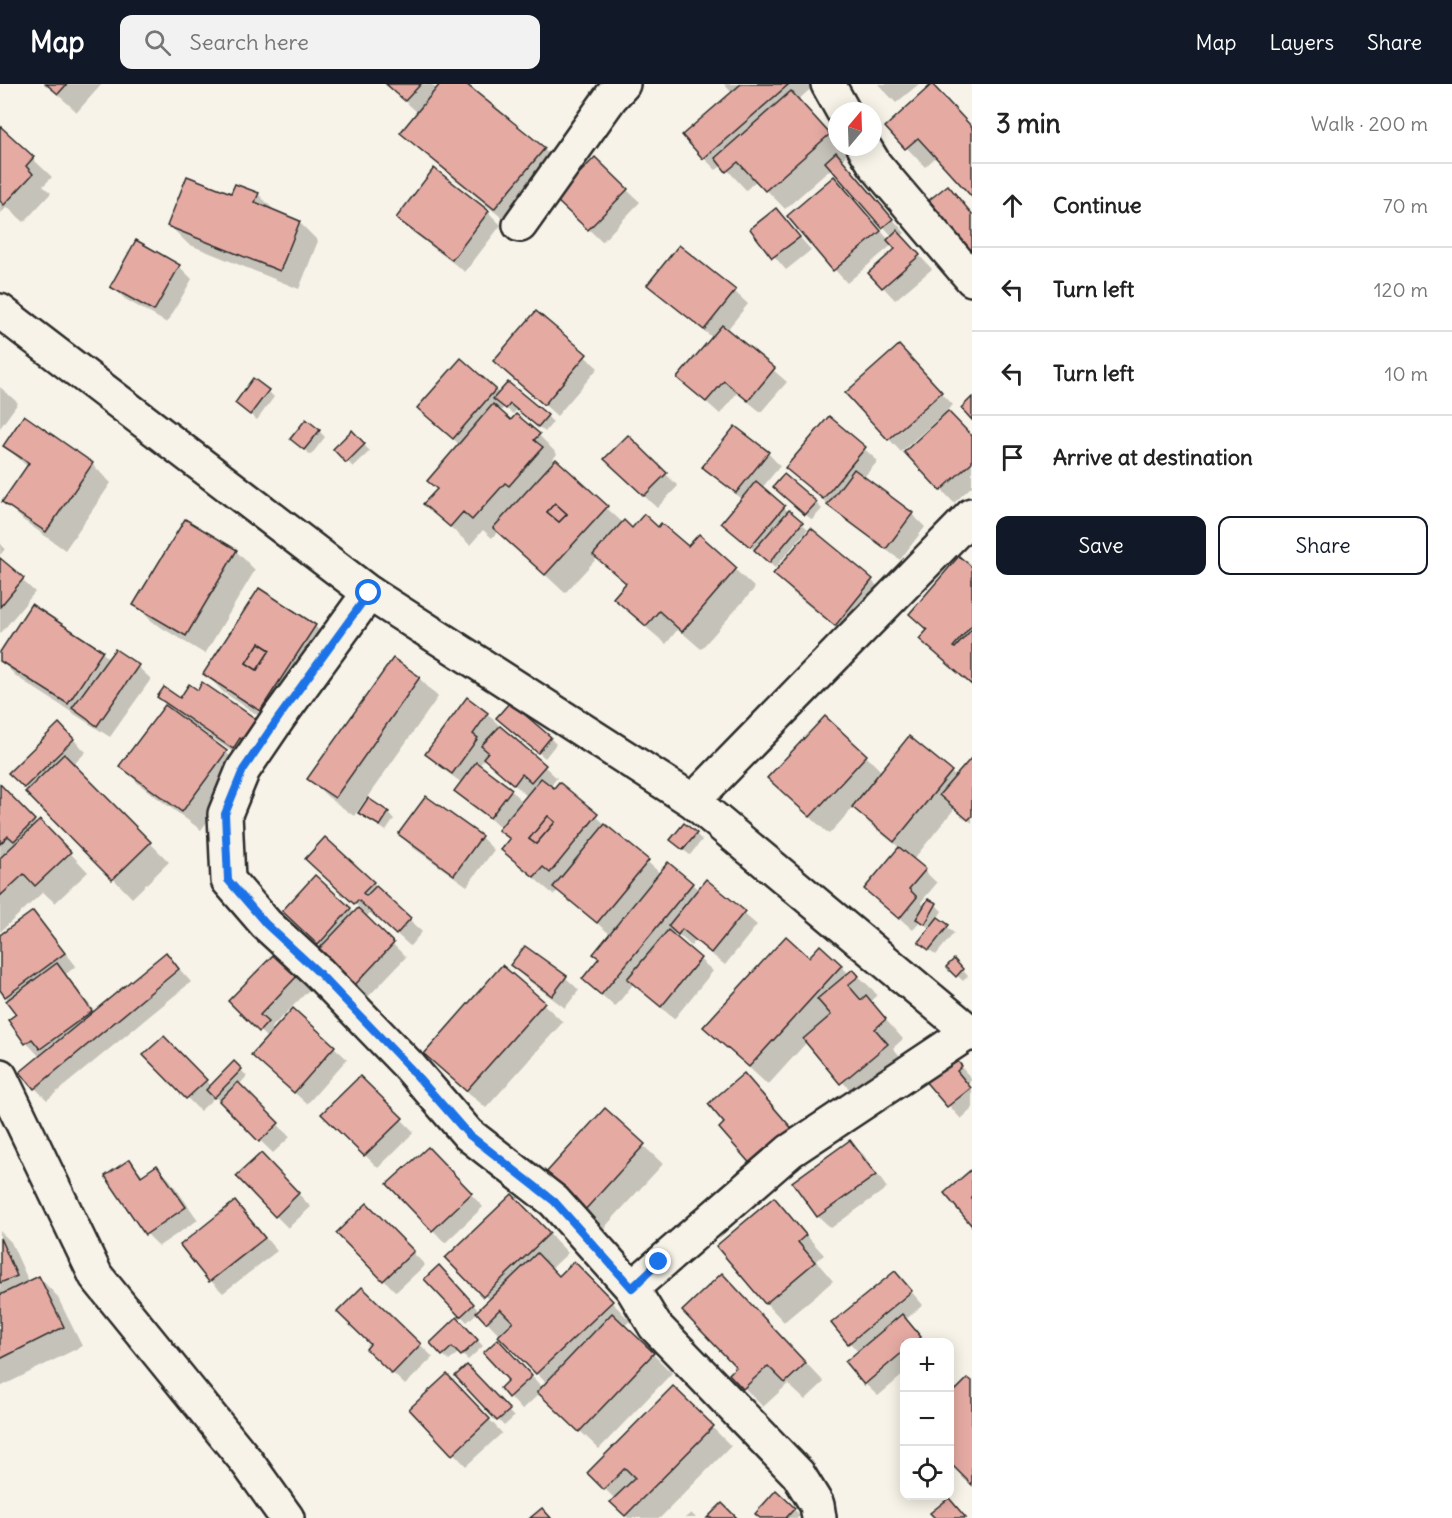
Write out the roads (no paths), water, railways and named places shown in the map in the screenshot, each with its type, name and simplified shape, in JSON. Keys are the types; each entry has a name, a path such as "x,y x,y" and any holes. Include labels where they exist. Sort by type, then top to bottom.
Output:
{"street":[{"path":"519,225 611,97 624,84"},
{"path":"828,84 838,102"},
{"path":"870,156 972,279"},
{"path":"0,310 369,593 693,801 971,1032 790,1151 632,1288"},
{"path":"693,801 972,515"},
{"path":"369,593 243,770 225,814 228,880 266,924 318,972 410,1068 468,1134 554,1201 632,1288 655,1326 798,1474 817,1505 819,1518"},
{"path":"0,1076 96,1276 247,1462 287,1518"}]}
